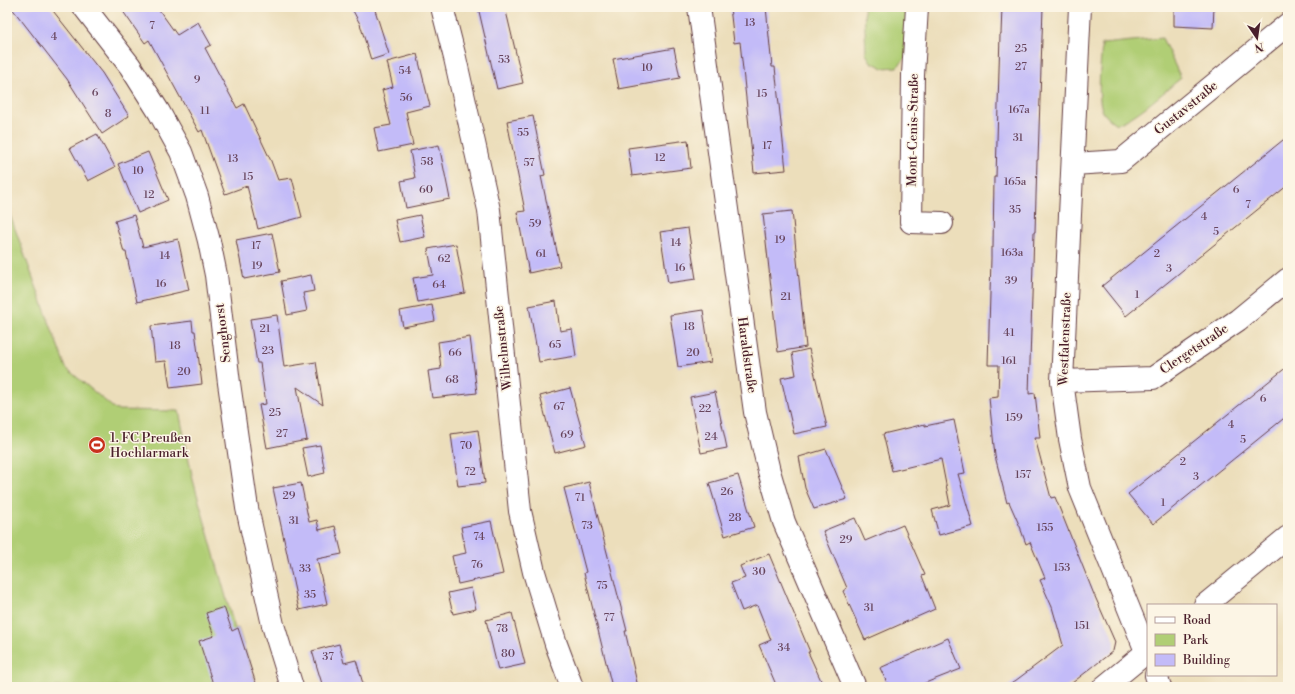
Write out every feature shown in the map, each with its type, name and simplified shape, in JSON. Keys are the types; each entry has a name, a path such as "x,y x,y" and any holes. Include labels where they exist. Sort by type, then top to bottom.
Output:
{"street":[{"name":"Senghorst","path":"84,7 130,66 159,112 181,152 197,196 216,275 229,384 247,508 273,625 292,687"},
{"name":"Wilhelmstraße","path":"442,7 455,58 488,210 520,510 541,594 556,644 572,687"},
{"name":"Haraldstraße","path":"699,7 755,412 769,471 784,522 855,687"},
{"name":"Mont-Cenis-Straße","path":"917,7 911,222 942,223"},
{"name":"Westfalenstraße","path":"1080,7 1062,381 1070,439 1080,488 1147,651"},
{"name":"Gustavstraße","path":"1073,164 1120,161 1288,24"},
{"name":"Clergetstraße","path":"1062,381 1153,378 1238,320 1288,279"},
{"path":"1206,604 1288,537"},
{"path":"1104,687 1147,654"},
{"path":"1156,676 1160,687"}],"green space":[{"path":"864,7 910,7 906,58 897,67 883,68 871,62 866,54"},
{"path":"1162,38 1181,78 1141,111 1116,124 1104,114 1101,106 1100,79 1102,44"},
{"name":"1. FC Preußen Hochlarmark","path":"7,207 66,368 116,410 179,411 193,480 235,629 238,628 257,687 7,687"}],"building":[{"path":"11,7 50,7 102,73 129,116 102,134 67,79"},
{"path":"120,7 157,7 177,35 198,22 211,45 205,48 237,108 244,104 271,161 278,180 292,178 302,217 258,229 247,186 225,194 202,130 199,132 149,40 145,43"},
{"path":"351,7 374,7 389,54 371,60 360,24"},
{"path":"478,7 505,7 523,83 497,89"},
{"path":"730,7 766,7 772,67 775,67 786,170 754,173 740,42 734,43"},
{"path":"1002,7 1043,7 1029,394 1035,393 1040,438 1035,438 1051,498 1055,497 1093,592 1115,642 1113,651 1067,687 1007,687 1063,645 1052,607 1040,580 1045,578 1030,542 1026,544 1009,502 1007,503 995,456 989,398 998,397 999,365 988,365 991,248 993,248 994,177 996,177"},
{"path":"1174,7 1214,7 1213,28 1174,26"},
{"path":"674,48 680,78 619,89 613,59"},
{"path":"417,54 430,106 406,112 413,145 379,152 374,128 391,125 382,90 393,87 387,62"},
{"path":"533,116 545,175 541,176 560,266 529,273 517,212 525,211 507,121"},
{"path":"97,134 115,167 88,181 70,148"},
{"path":"1288,136 1288,185 1126,316 1102,286"},
{"path":"688,140 691,168 632,176 628,148"},
{"path":"439,145 450,199 406,208 401,181 415,178 410,151"},
{"path":"148,152 168,200 138,213 118,164"},
{"path":"792,211 806,347 778,352 763,214"},
{"path":"134,215 143,247 178,239 189,290 137,302 126,252 124,252 115,221"},
{"path":"420,215 425,237 400,242 395,220"},
{"path":"688,228 696,279 668,283 660,232"},
{"path":"272,233 280,272 244,279 236,240"},
{"path":"456,244 465,293 418,302 413,278 433,275 428,249"},
{"path":"311,275 314,291 303,293 307,311 287,315 281,281"},
{"path":"556,301 560,331 572,329 576,356 539,362 529,306"},
{"path":"432,305 435,321 403,327 400,311"},
{"path":"703,310 711,362 678,367 670,315"},
{"path":"277,315 284,367 316,362 323,405 297,387 307,440 267,448 259,405 266,404 260,363 257,363 250,319"},
{"path":"192,321 193,331 195,331 202,384 170,388 166,361 155,362 151,326"},
{"path":"470,337 477,393 432,398 428,371 441,369 438,342"},
{"path":"809,349 827,427 794,434 781,378 796,375 792,353"},
{"path":"1288,366 1288,415 1153,524 1128,494"},
{"path":"570,388 586,445 555,453 540,396"},
{"path":"715,392 727,448 701,453 690,397"},
{"path":"954,420 965,473 958,474 973,526 939,535 932,510 950,505 941,459 892,471 883,434 925,424 925,426"},
{"path":"478,430 485,483 458,486 451,434"},
{"path":"320,445 325,473 308,477 302,448"},
{"path":"826,449 847,499 814,509 805,488 799,457"},
{"path":"738,475 754,527 725,536 709,483"},
{"path":"589,482 627,631 625,631 638,687 612,687 584,573 586,572 564,488"},
{"path":"301,483 309,522 317,520 319,530 335,526 342,554 317,559 327,604 299,610 273,488"},
{"path":"855,518 865,541 903,525 925,575 922,576 935,609 865,640 843,591 847,588 823,531"},
{"path":"491,521 503,574 458,584 452,556 466,553 461,527"},
{"path":"769,554 810,652 808,652 824,687 777,687 759,645 771,640 757,605 742,611 731,583 745,578 740,566"},
{"path":"471,588 476,609 453,614 448,593"},
{"path":"224,607 232,631 238,628 257,687 214,687 199,641 214,636 206,613"},
{"path":"512,613 525,664 498,670 486,620"},
{"path":"948,638 961,669 915,687 889,687 880,668"},
{"path":"339,644 344,663 356,660 364,687 323,687 312,651"}],"place":[{"name":"1. FC Preußen Hochlarmark","path":"97,445"}]}
